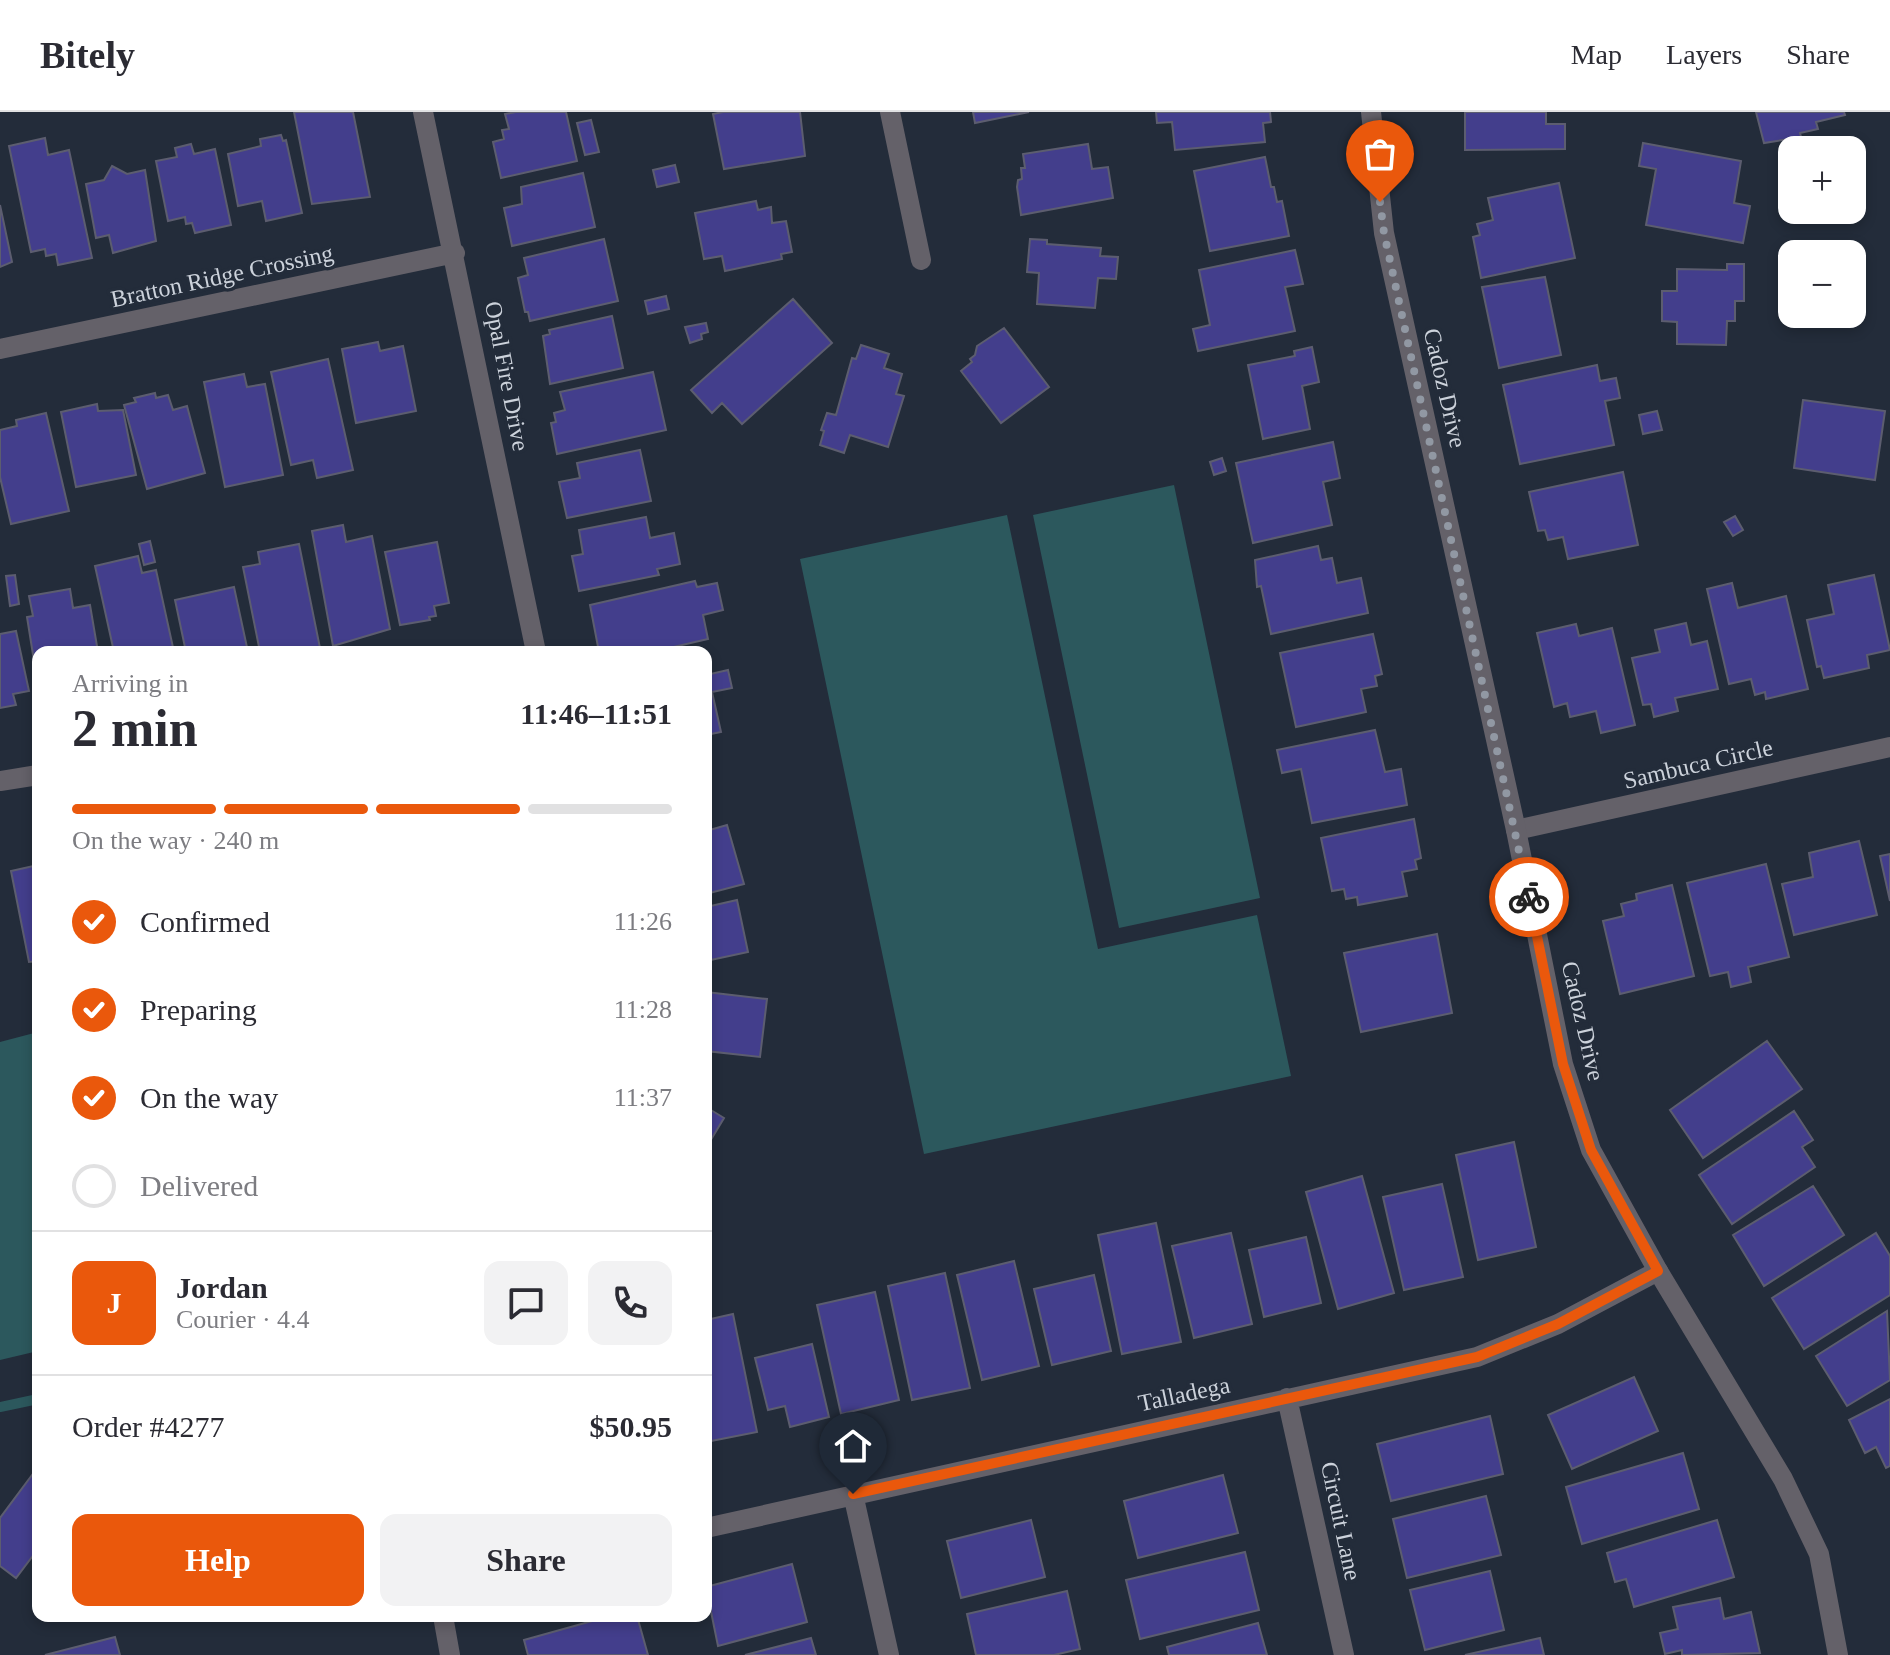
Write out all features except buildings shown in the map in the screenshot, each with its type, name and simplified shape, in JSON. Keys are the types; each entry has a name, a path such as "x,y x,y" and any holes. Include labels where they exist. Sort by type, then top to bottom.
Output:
{"street":[{"name":"Opal Fire Drive","path":"423,112 455,253 535,646"},
{"path":"890,112 921,260"},
{"name":"Cadoz Drive","path":"1371,112 1384,233 1516,830 1567,1078 1591,1150 1658,1271 1783,1479 1819,1554 1838,1655"},
{"name":"Bratton Ridge Crossing","path":"0,349 455,253"},
{"name":"Sambuca Circle","path":"1516,830 1890,747"},
{"path":"0,781 32,776"},
{"name":"Talladega","path":"712,1527 1477,1357 1558,1324 1658,1271"},
{"name":"Circuit Lane","path":"1287,1398 1344,1655"},
{"path":"853,1494 889,1655"},
{"path":"444,1622 450,1655"}],"shaded area":[{"path":"1174,485 1260,898 1119,928 1033,515"},
{"path":"1007,515 1098,949 1257,915 1291,1076 924,1154 800,559"},
{"path":"32,1034 32,1352 0,1360 0,1042"}],"waterway":[{"path":"0,1407 32,1400"}],"way so far":[{"path":"1380,202 1384,233 1529,897"}],"route":[{"path":"853,1494 1477,1357 1558,1324 1658,1271 1591,1150 1563,1064 1529,897"}]}
